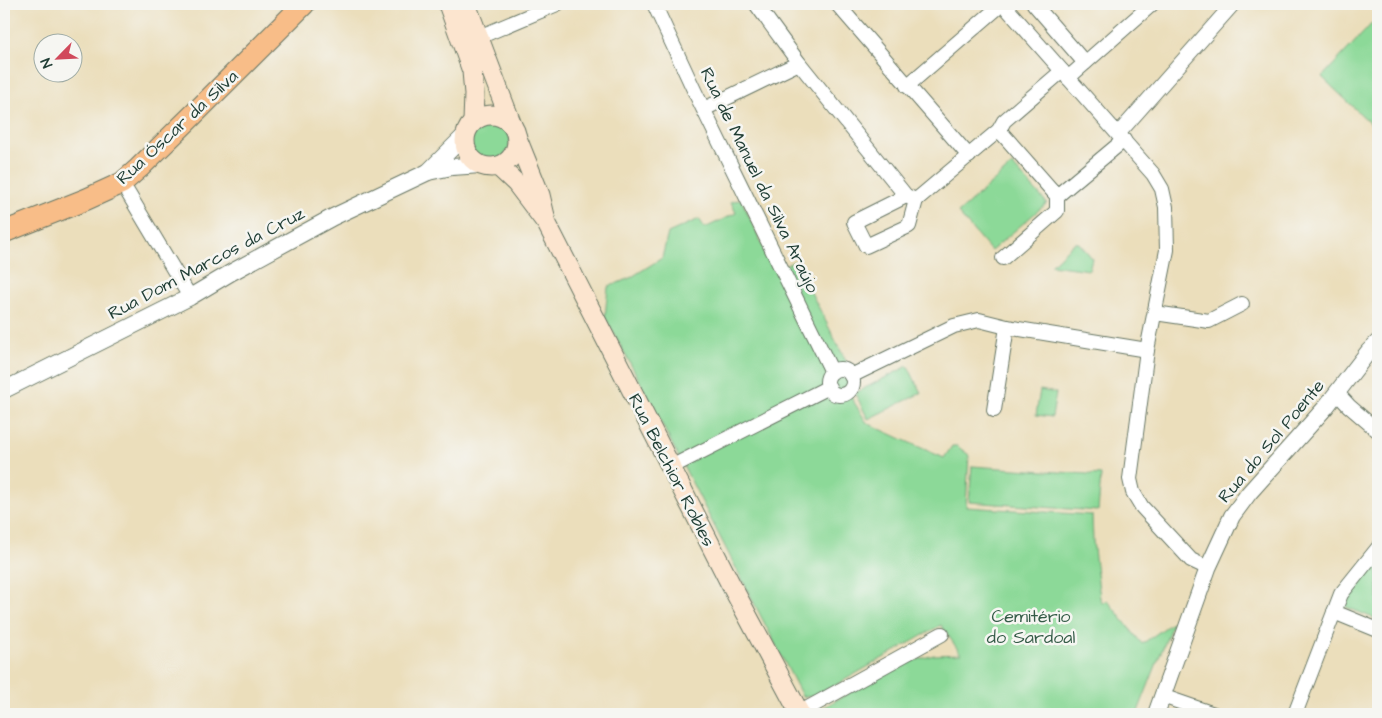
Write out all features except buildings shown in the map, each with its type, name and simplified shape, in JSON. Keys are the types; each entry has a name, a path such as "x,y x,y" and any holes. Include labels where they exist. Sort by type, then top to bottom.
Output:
{"main road":[{"name":"Rua Óscar da Silva","path":"4,232 122,183 304,4"},
{"path":"448,4 472,71 474,94 465,142 469,156 474,161 490,166 506,162 513,155 516,147 514,131 506,119 493,114 486,115 469,128"},
{"name":"Rua Belchior Robles","path":"466,4 540,195 547,224"},
{"name":"Rua Belchior Robles","path":"490,166 516,183 547,224 730,584 799,714"}],"street":[{"path":"479,37 557,4"},
{"name":"Rua de Manuel da Silva Araújo","path":"654,4 832,372"},
{"path":"756,4 799,63 911,198 969,156 999,130 1004,121 1065,74 1085,63 1152,4"},
{"path":"1034,4 1085,63"},
{"path":"1057,196 1121,137 1233,4"},
{"path":"845,6 907,86 969,156"},
{"path":"907,86 1008,6 1153,174 1162,189 1166,207 1168,250 1147,350 1130,479 1133,492 1142,507 1191,560 1208,568"},
{"path":"704,109 799,63"},
{"name":"Rua Dom Marcos da Cruz","path":"428,172 469,128"},
{"path":"999,130 1057,196 1057,211 1003,258"},
{"name":"Rua Dom Marcos da Cruz","path":"4,390 190,297 333,217 428,172 452,167 490,166"},
{"path":"122,183 190,297"},
{"path":"1155,313 1209,321 1242,304"},
{"path":"851,376 954,326 979,320 1007,327 1147,350"},
{"path":"994,410 1007,327"},
{"name":"Rua do Sol Poente","path":"1156,714 1208,568 1232,516 1249,492 1325,408 1378,342"},
{"path":"841,369 849,372 853,384 849,391 838,394 831,391 828,379 832,372 841,369"},
{"path":"671,467 829,387"},
{"path":"1337,393 1378,431"},
{"path":"1295,714 1341,594 1378,548"},
{"path":"1334,612 1378,630"},
{"path":"799,714 942,634"},
{"path":"1162,696 1214,714"}],"green space":[{"path":"1378,17 1378,116 1371,124 1322,77"},
{"path":"494,121 501,124 507,130 510,141 509,149 501,158 494,161 486,161 479,158 471,149 470,137 473,130 482,122"},
{"path":"1012,165 1047,203 991,251 958,213"},
{"name":"Cemitério do Sardoal","path":"741,199 774,270 795,261 848,365 849,394 867,423 944,458 952,446 957,446 969,455 966,507 1092,515 1093,541 1102,603 1107,600 1142,644 1173,622 1137,714 812,714 898,665 934,655 961,654 941,625 834,686 810,697 802,696 605,317 608,287 630,278 662,258 668,233 699,219 705,228 736,213 731,202"},
{"path":"1074,243 1079,243 1092,258 1089,270 1051,265"},
{"path":"908,366 921,393 868,419 855,393"},
{"path":"1040,390 1056,393 1052,417 1036,415"},
{"path":"972,466 1101,475 1098,511 969,502"},
{"path":"1378,555 1378,620 1344,606 1354,585"}]}
